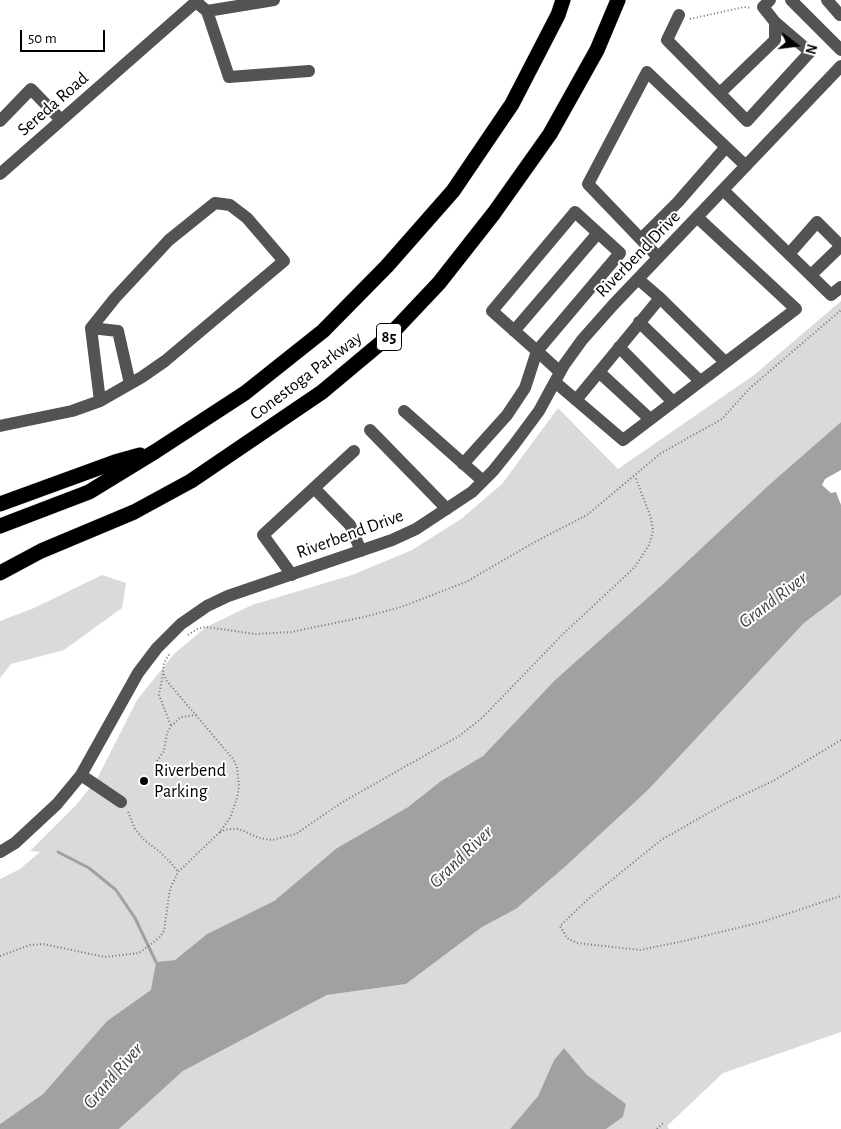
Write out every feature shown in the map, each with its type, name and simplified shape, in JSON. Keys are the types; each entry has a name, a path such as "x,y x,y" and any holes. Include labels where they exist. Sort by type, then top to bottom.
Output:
{"highway":[{"name":"Conestoga Parkway","path":"0,526 89,492 245,394 323,331 387,266 453,191 512,104 558,15 563,0"},
{"name":"Conestoga Parkway","path":"0,573 41,551 134,512 191,481 322,392 389,336 451,268 494,213 550,134 597,50 618,0"},
{"name":"Conestoga Parkway","path":"0,504 115,462 156,451"},
{"name":"Conestoga Parkway","path":"0,562 41,551"}],"street":[{"path":"207,11 274,0"},
{"path":"792,0 841,50"},
{"path":"827,0 841,14"},
{"path":"197,1 207,11 229,77 309,71"},
{"name":"Sereda Road","path":"0,174 197,1"},
{"path":"679,15 667,40 747,121 810,52 776,22 766,4"},
{"path":"720,93 775,40 776,22"},
{"name":"Riverbend Drive","path":"0,852 14,843 57,804 81,775 138,673 157,648 176,629 207,606 228,596 362,551 416,529 472,492 493,471 539,411 582,340 697,216 841,66"},
{"path":"658,258 588,184 647,72 746,166"},
{"path":"0,121 31,89 61,120"},
{"path":"641,239 678,202 726,147"},
{"path":"723,190 831,296 841,287"},
{"path":"0,426 72,411 100,401 130,384 165,361 284,261 247,218 230,205 214,203 169,240 115,298 91,328 100,401"},
{"path":"464,464 507,415 525,388 536,351 620,253 575,212 492,311 536,351 576,400 623,440 796,309 697,216"},
{"path":"789,254 817,222 841,246 811,275"},
{"path":"514,331 598,233"},
{"path":"638,279 725,362"},
{"path":"576,400 660,298"},
{"path":"639,322 700,381"},
{"path":"91,328 118,331 130,384"},
{"path":"619,347 673,402"},
{"path":"599,372 650,419"},
{"path":"404,411 483,481"},
{"path":"370,430 447,509"},
{"path":"292,575 263,535 354,451"},
{"path":"314,488 350,525 362,551"},
{"path":"81,775 122,802"}],"path":[{"path":"687,27 690,18 766,4"},
{"path":"187,636 206,627 255,634 292,632 364,618 466,582 533,543 587,515 661,453 722,419 750,388 841,310"},
{"path":"220,832 228,829 239,829 259,838 272,840 296,834 341,803 459,736 482,718 564,634 635,566 649,545 652,531 651,518 635,474"},
{"path":"171,652 164,663 159,695 171,726"},
{"path":"0,956 30,945 43,944 106,957 139,953 159,938 164,931 170,889 178,872 220,832 231,816 237,798 239,777 237,767 233,759 172,687 163,672"},
{"path":"157,761 164,751 167,733 171,726 181,718 197,715"},
{"path":"841,740 773,781 726,803 661,840 593,894 560,926 567,938 577,942 640,950 762,922 841,896"},
{"path":"122,802 135,829 178,872"},
{"path":"656,1129 663,1123"}],"shaded area":[{"path":"841,301 841,422 770,484 662,585 555,680 483,756 441,781 408,807 337,848 274,901 207,934 175,960 156,962 152,990 107,1021 43,1094 0,1124 0,879 20,869 40,852 30,851 76,805 97,779 137,700 174,654 206,627 252,605 352,575 412,550 461,519 502,484 558,408 618,469 754,375"},
{"path":"102,575 126,583 122,608 64,650 11,664 0,678 0,621 34,608"},
{"path":"841,595 841,1032 723,1073 667,1126 669,1129 606,1129 623,1117 626,1104 587,1075 564,1048 554,1060 538,1096 510,1129 119,1129 183,1071 327,995 406,984 482,927 516,909 648,790 804,623"}],"water":[{"name":"Grand River","path":"841,422 841,470 825,479 822,485 831,493 836,492 841,505 841,595 804,623 648,790 516,909 482,927 406,984 327,995 183,1071 119,1129 0,1129 0,1124 43,1094 107,1021 151,990 156,962 175,960 207,934 274,901 337,848 408,807 441,781 483,756 555,680 662,585 770,484"},
{"path":"564,1048 587,1075 626,1104 623,1117 606,1129 510,1129 538,1096 554,1060"}],"waterway":[{"path":"58,852 89,868 116,890 135,918 156,962"}],"place":[{"name":"Riverbend Parking","path":"144,781"}]}
